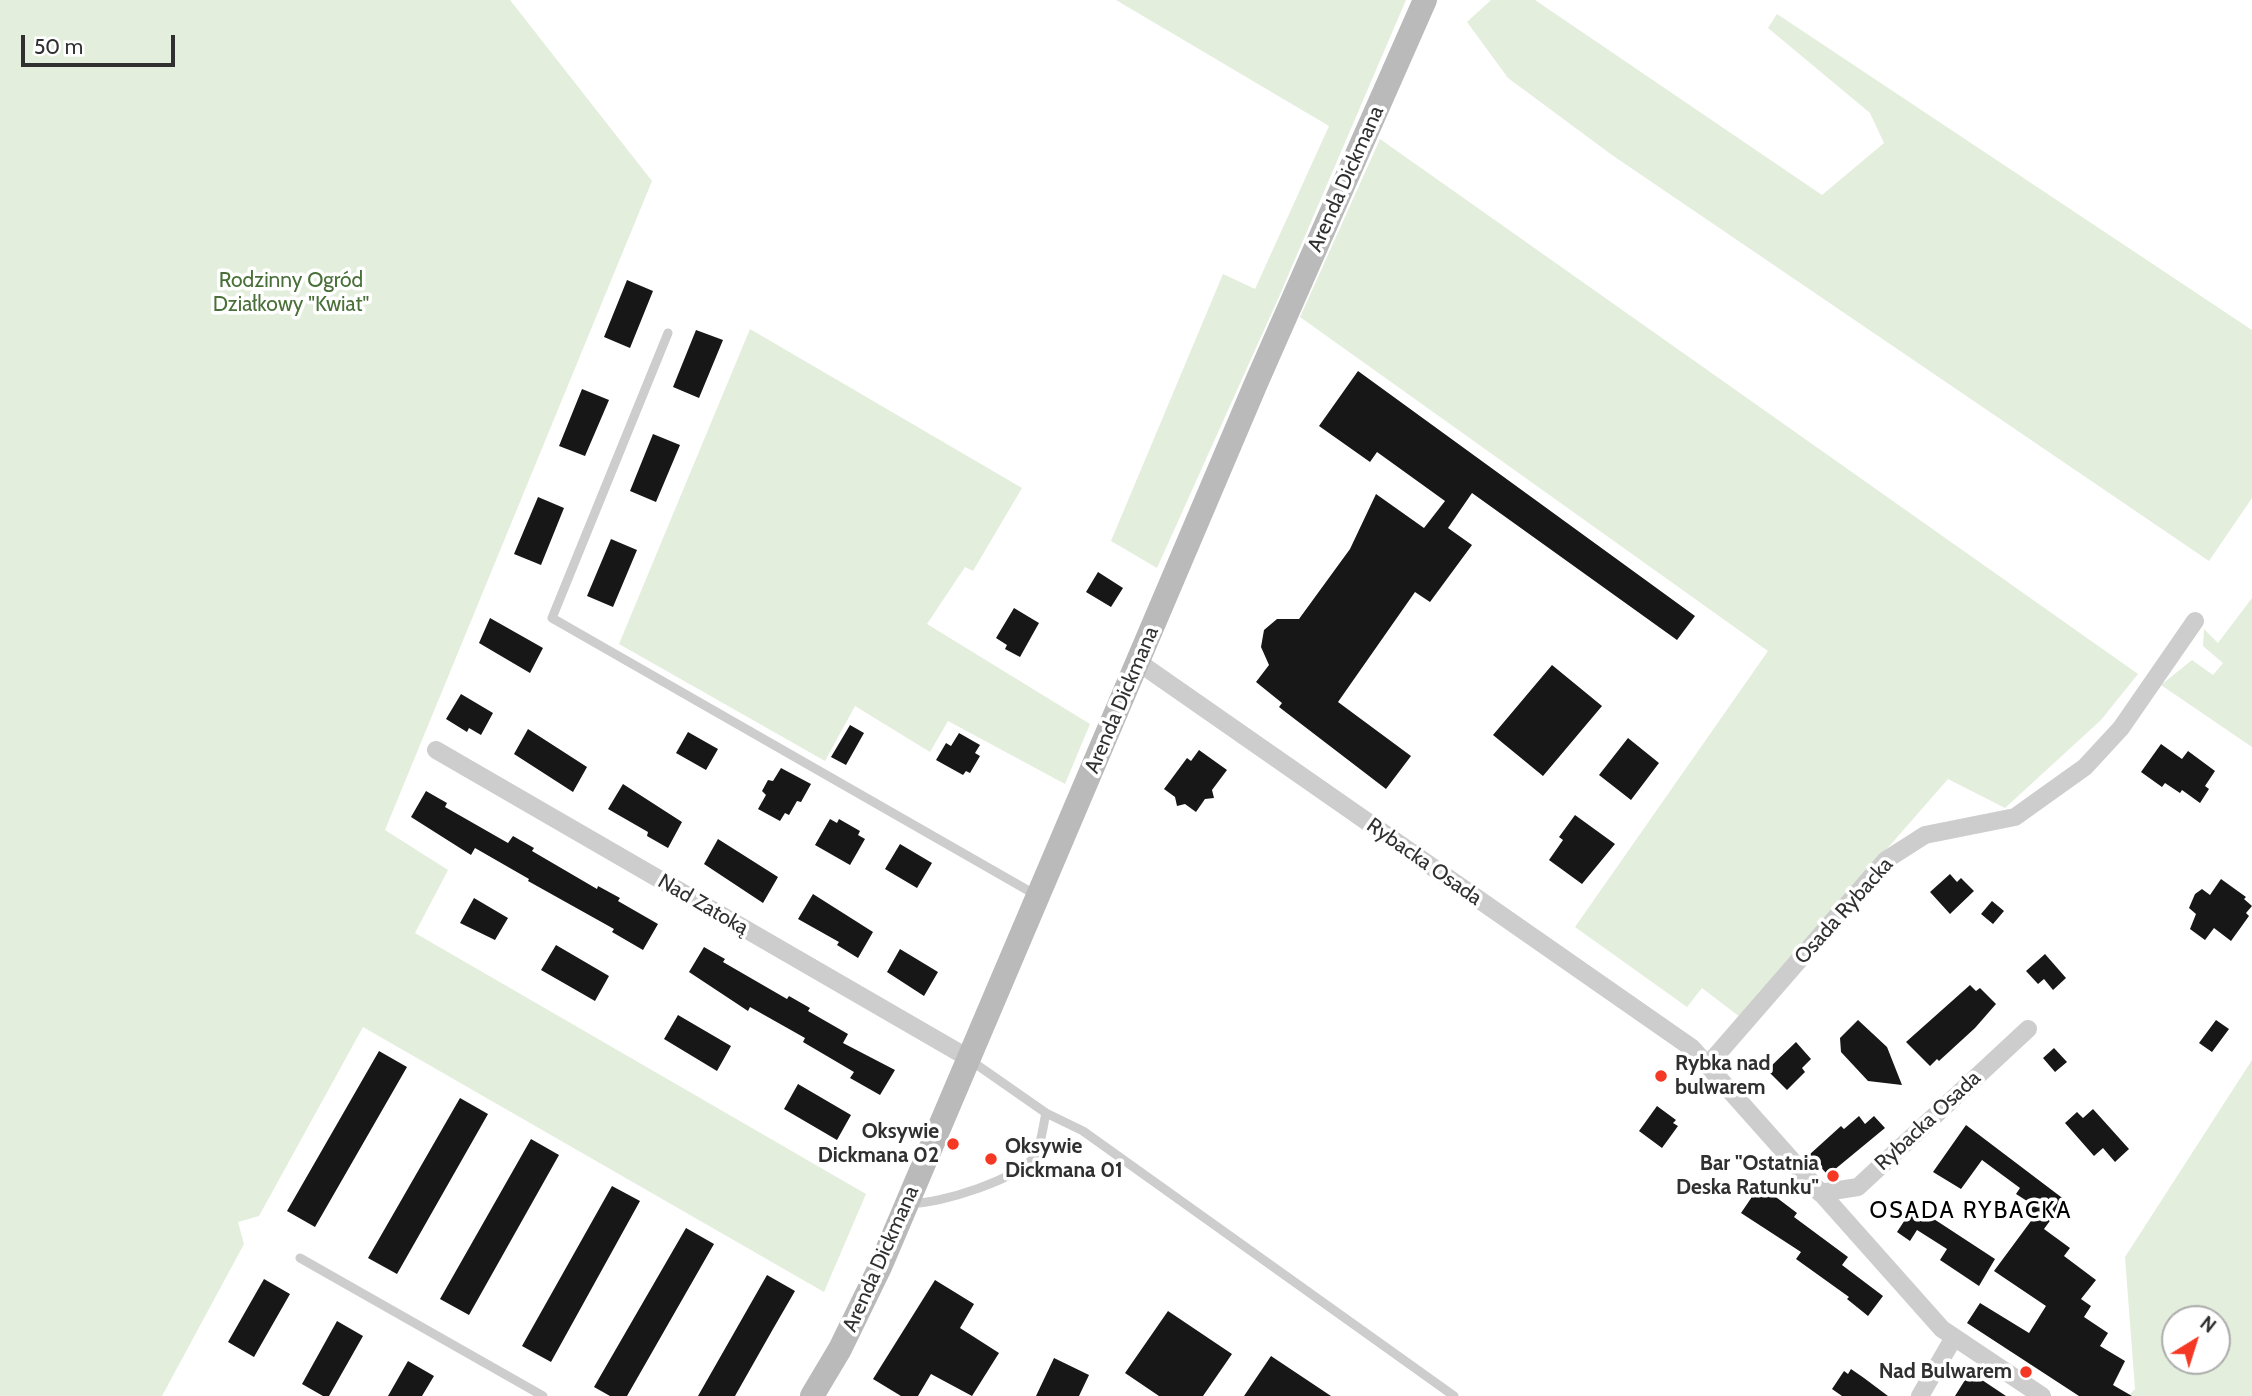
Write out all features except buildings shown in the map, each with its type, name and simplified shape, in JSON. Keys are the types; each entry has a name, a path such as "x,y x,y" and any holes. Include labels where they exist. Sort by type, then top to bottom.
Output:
{"street":[{"name":"Arenda Dickmana","path":"812,1396 840,1349 970,1059 1138,662 1425,0"},
{"name":"Osada Rybacka","path":"1707,1066 1886,860 1926,835 2015,817 2085,767 2121,728 2195,621"},
{"name":"Rybacka Osada","path":"1138,662 1692,1048 1820,1194 1953,1339 2042,1396"},
{"name":"Nad Zatoką","path":"436,750 970,1059"},
{"name":"Rybacka Osada","path":"1820,1194 1858,1187 2028,1029"},
{"path":"1920,1396 1953,1339"}],"lane":[{"path":"668,333 552,618 1038,896"},
{"path":"970,1059 1046,1112 1083,1131 1454,1396"},
{"path":"906,1203 927,1205 1016,1174 1035,1156 1046,1112"},
{"path":"300,1258 544,1396"}],"green space":[{"name":"Rodzinny Ogród Działkowy \"Kwiat\"","path":"0,0 510,0 652,181 385,830 448,870 415,933 866,1194 824,1292 363,1027 259,1216 238,1222 244,1244 162,1396 0,1396"},
{"path":"1116,0 1406,0 1278,299 1157,568 1111,541 1223,274 1255,289 1329,126"},
{"path":"1491,0 1535,0 1822,195 1884,143 1870,113 1768,28 1777,14 2252,330 2252,498 2209,561 1612,155 1508,78 1467,22"},
{"path":"1380,139 2138,674 2101,720 2005,808 1948,779 1740,1017 1702,988 1687,1007 1575,927 1768,651 1300,317"},
{"path":"750,329 1022,488 973,571 965,567 927,624 1090,724 1065,784 948,721 930,752 855,706 825,761 619,644"},
{"path":"2252,598 2252,747 2161,685 2192,660 2213,675 2223,663 2203,646 2204,629 2218,643"},
{"path":"2252,1060 2252,1396 2128,1396 2135,1389 2125,1257"}],"place":[{"name":"Rybka nad bulwarem","path":"1661,1076"},
{"name":"Oksywie Dickmana 02","path":"953,1144"},
{"name":"Oksywie Dickmana 01","path":"991,1159"},
{"name":"Bar \"Ostatnia Deska Ratunku\"","path":"1833,1176"},
{"name":"Nad Bulwarem","path":"2026,1372"}],"district":[{"name":"OSADA RYBACKA","path":"1971,1211"}]}
